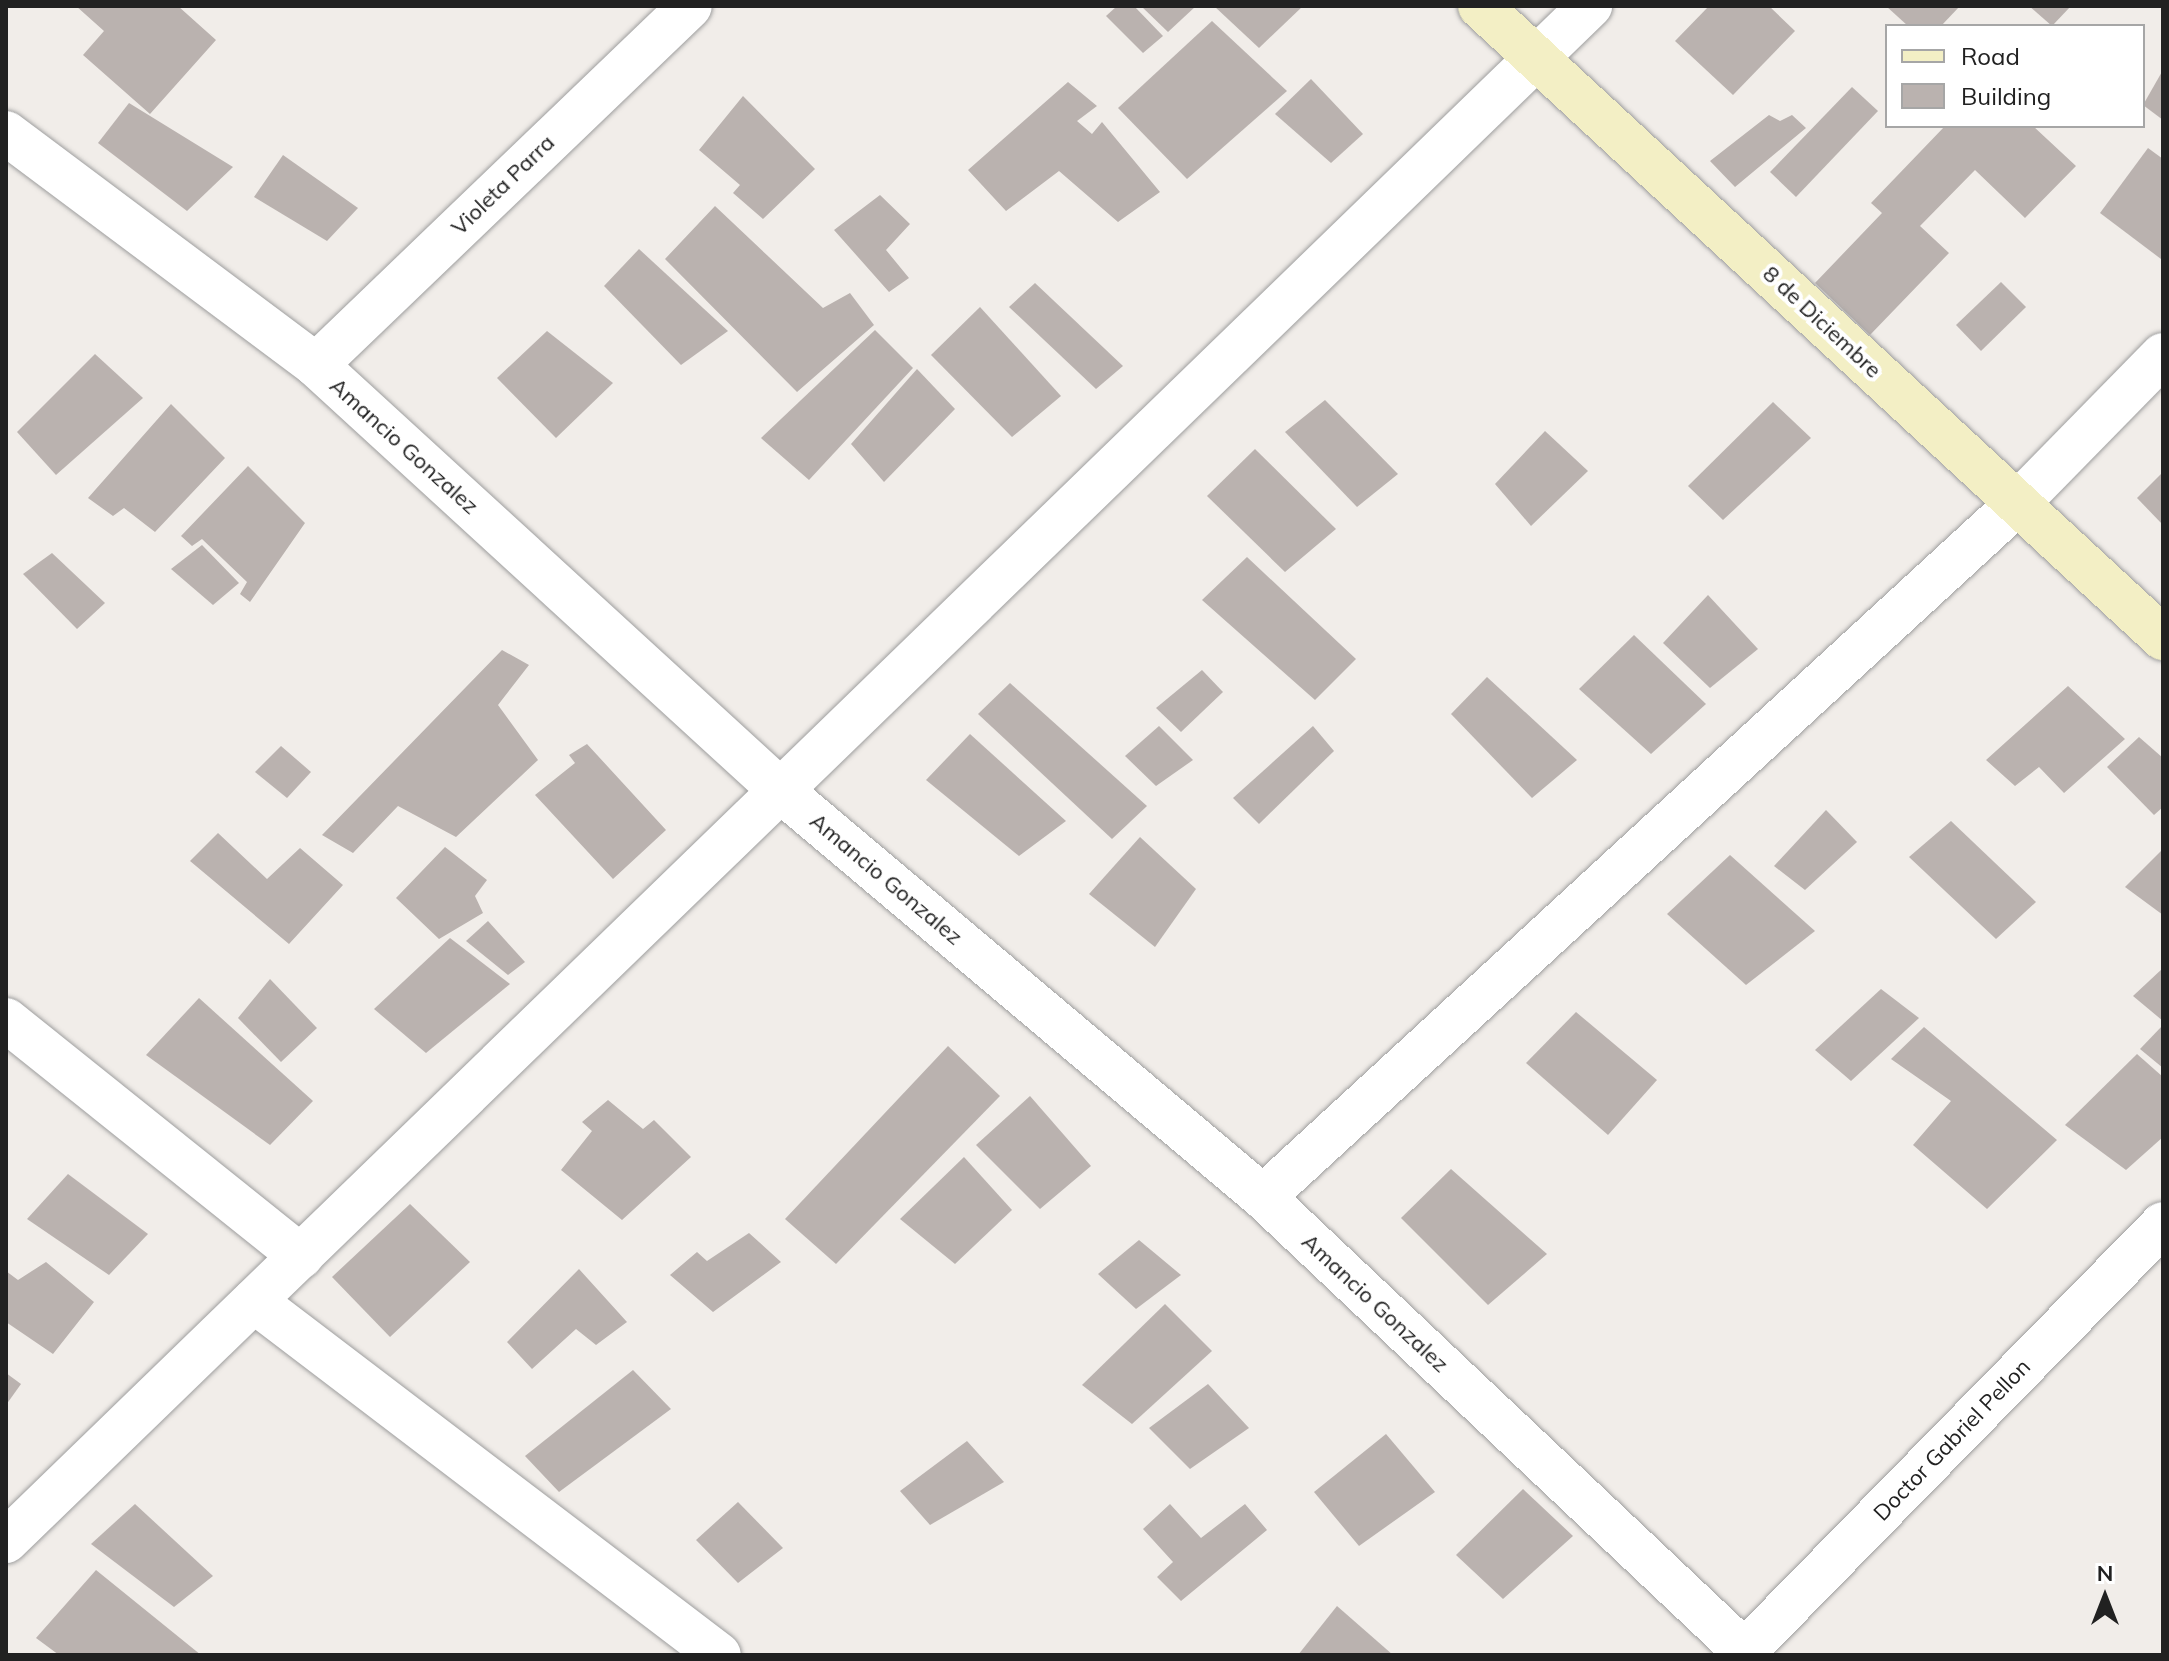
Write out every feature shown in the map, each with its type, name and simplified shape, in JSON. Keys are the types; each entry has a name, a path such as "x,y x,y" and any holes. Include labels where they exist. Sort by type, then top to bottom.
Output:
{"main road":[{"name":"8 de Diciembre","path":"1480,6 2163,638"}],"street":[{"name":"Violeta Parra","path":"316,365 690,6"},
{"path":"6,1541 1590,6"},
{"name":"Amancio Gonzalez","path":"6,133 316,365 780,790 1263,1197 1742,1653"},
{"path":"1263,1197 2018,503 2163,355"},
{"path":"6,1020 301,1256"},
{"name":"Doctor Gabriel Pellon","path":"1742,1653 2163,1224"},
{"path":"254,1301 719,1655"}],"building":[{"path":"76,6 178,6 216,40 150,114 83,55 104,31"},
{"path":"1117,6 1134,6 1163,36 1143,53 1106,16"},
{"path":"1141,6 1196,6 1168,32"},
{"path":"1214,6 1303,6 1259,48"},
{"path":"1709,6 1769,6 1795,31 1733,95 1675,41"},
{"path":"1886,6 1960,6 1943,24 1906,24"},
{"path":"2029,6 2071,6 2054,24 2050,24"},
{"path":"1212,21 1287,91 1187,179 1118,108"},
{"path":"2163,70 2163,120 2145,106"},
{"path":"1311,79 1363,134 1331,163 1275,114"},
{"path":"1068,82 1097,106 1077,121 1092,134 1102,122 1160,192 1118,222 1059,171 1006,211 968,170"},
{"path":"1852,87 1878,111 1796,197 1770,172"},
{"path":"743,96 815,169 763,219 733,193 740,185 699,150"},
{"path":"129,103 233,167 187,211 98,143"},
{"path":"1769,115 1780,121 1792,115 1806,128 1735,187 1710,161"},
{"path":"1943,128 2035,128 2076,166 2025,218 1975,170 1920,226 1949,253 1870,335 1815,283 1882,213 1871,203"},
{"path":"2148,148 2163,159 2161,259 2100,213"},
{"path":"283,155 358,208 327,241 254,197"},
{"path":"880,195 910,224 886,250 909,278 889,292 834,230"},
{"path":"715,206 823,308 850,293 874,325 797,392 665,259"},
{"path":"639,249 728,331 681,365 604,286"},
{"path":"2001,282 2026,307 1981,351 1956,325"},
{"path":"1035,283 1123,366 1096,389 1009,307"},
{"path":"980,307 1061,396 1012,437 931,355"},
{"path":"875,330 913,368 809,480 761,438"},
{"path":"547,331 613,383 556,438 497,378"},
{"path":"95,354 143,398 56,475 17,432"},
{"path":"917,369 955,409 884,482 851,444"},
{"path":"1325,400 1398,474 1357,507 1285,432"},
{"path":"1773,402 1811,438 1723,520 1688,486"},
{"path":"171,404 225,458 155,532 124,508 113,516 88,498"},
{"path":"1545,431 1588,471 1531,526 1495,484"},
{"path":"1255,449 1336,529 1285,572 1207,496"},
{"path":"248,466 305,523 250,602 240,594 247,582 202,539 192,546 181,536"},
{"path":"2163,472 2163,525 2137,498"},
{"path":"202,545 239,583 213,605 171,569"},
{"path":"52,553 105,603 77,629 23,574"},
{"path":"1247,557 1356,659 1315,700 1202,600"},
{"path":"1708,595 1758,649 1710,688 1663,643"},
{"path":"1634,635 1706,704 1651,754 1579,689"},
{"path":"502,650 529,665 498,705 538,760 456,837 398,806 353,853 322,835"},
{"path":"1202,670 1223,692 1181,732 1156,708"},
{"path":"1487,677 1577,760 1532,798 1451,714"},
{"path":"1010,683 1147,806 1112,839 978,714"},
{"path":"2068,686 2125,739 2064,793 2039,767 2015,786 1986,760"},
{"path":"1159,726 1193,760 1156,786 1125,756"},
{"path":"1313,726 1334,751 1259,824 1233,798"},
{"path":"970,734 1066,821 1019,856 926,780"},
{"path":"2139,737 2163,758 2163,807 2154,815 2107,767"},
{"path":"587,744 666,830 613,879 535,795 575,763 569,755"},
{"path":"281,746 311,772 287,798 255,772"},
{"path":"1826,810 1857,842 1805,890 1774,866"},
{"path":"1951,821 2036,902 1996,939 1909,857"},
{"path":"218,833 267,879 300,848 343,885 289,944 190,861"},
{"path":"1140,837 1196,889 1155,947 1089,894"},
{"path":"445,847 487,880 475,896 483,913 439,939 396,898"},
{"path":"2163,849 2163,915 2125,887"},
{"path":"1730,855 1815,931 1746,985 1667,914"},
{"path":"488,921 525,962 508,975 466,941"},
{"path":"450,938 510,984 426,1053 374,1009"},
{"path":"2163,968 2163,1021 2133,996"},
{"path":"270,979 317,1028 281,1062 238,1018"},
{"path":"1881,989 1919,1018 1851,1081 1815,1050"},
{"path":"199,998 313,1101 270,1145 146,1055"},
{"path":"1576,1012 1657,1080 1608,1135 1526,1063"},
{"path":"2163,1025 2163,1068 2140,1049"},
{"path":"1924,1027 2057,1140 1987,1209 1913,1145 1951,1101 1891,1059"},
{"path":"948,1046 1000,1096 836,1264 785,1219"},
{"path":"2137,1054 2163,1077 2163,1137 2126,1170 2065,1125"},
{"path":"1030,1096 1091,1166 1040,1209 976,1145"},
{"path":"608,1100 643,1129 654,1120 691,1157 622,1220 561,1170 592,1131 582,1122"},
{"path":"964,1157 1012,1210 955,1264 900,1219"},
{"path":"1451,1169 1547,1254 1488,1305 1401,1218"},
{"path":"68,1174 148,1234 109,1275 27,1219"},
{"path":"410,1204 470,1262 390,1337 332,1277"},
{"path":"749,1233 781,1262 713,1312 670,1275 697,1252 707,1261"},
{"path":"1139,1240 1181,1275 1136,1309 1098,1274"},
{"path":"46,1262 94,1302 53,1354 6,1322 6,1271 18,1280"},
{"path":"579,1269 627,1322 596,1345 576,1329 532,1369 507,1342"},
{"path":"1165,1304 1212,1351 1132,1424 1082,1385"},
{"path":"633,1370 671,1409 559,1492 525,1456"},
{"path":"6,1373 21,1384 6,1405"},
{"path":"1208,1384 1249,1428 1190,1469 1149,1428"},
{"path":"1386,1434 1435,1492 1359,1546 1314,1492"},
{"path":"967,1441 1004,1482 930,1525 900,1491"},
{"path":"1523,1489 1573,1536 1503,1599 1456,1555"},
{"path":"738,1502 783,1548 738,1583 696,1540"},
{"path":"135,1504 213,1576 174,1607 91,1544"},
{"path":"1170,1504 1201,1538 1245,1504 1267,1530 1181,1601 1157,1577 1173,1562 1143,1529"},
{"path":"96,1570 201,1655 59,1655 36,1638"},
{"path":"1337,1606 1393,1655 1298,1655"}]}
